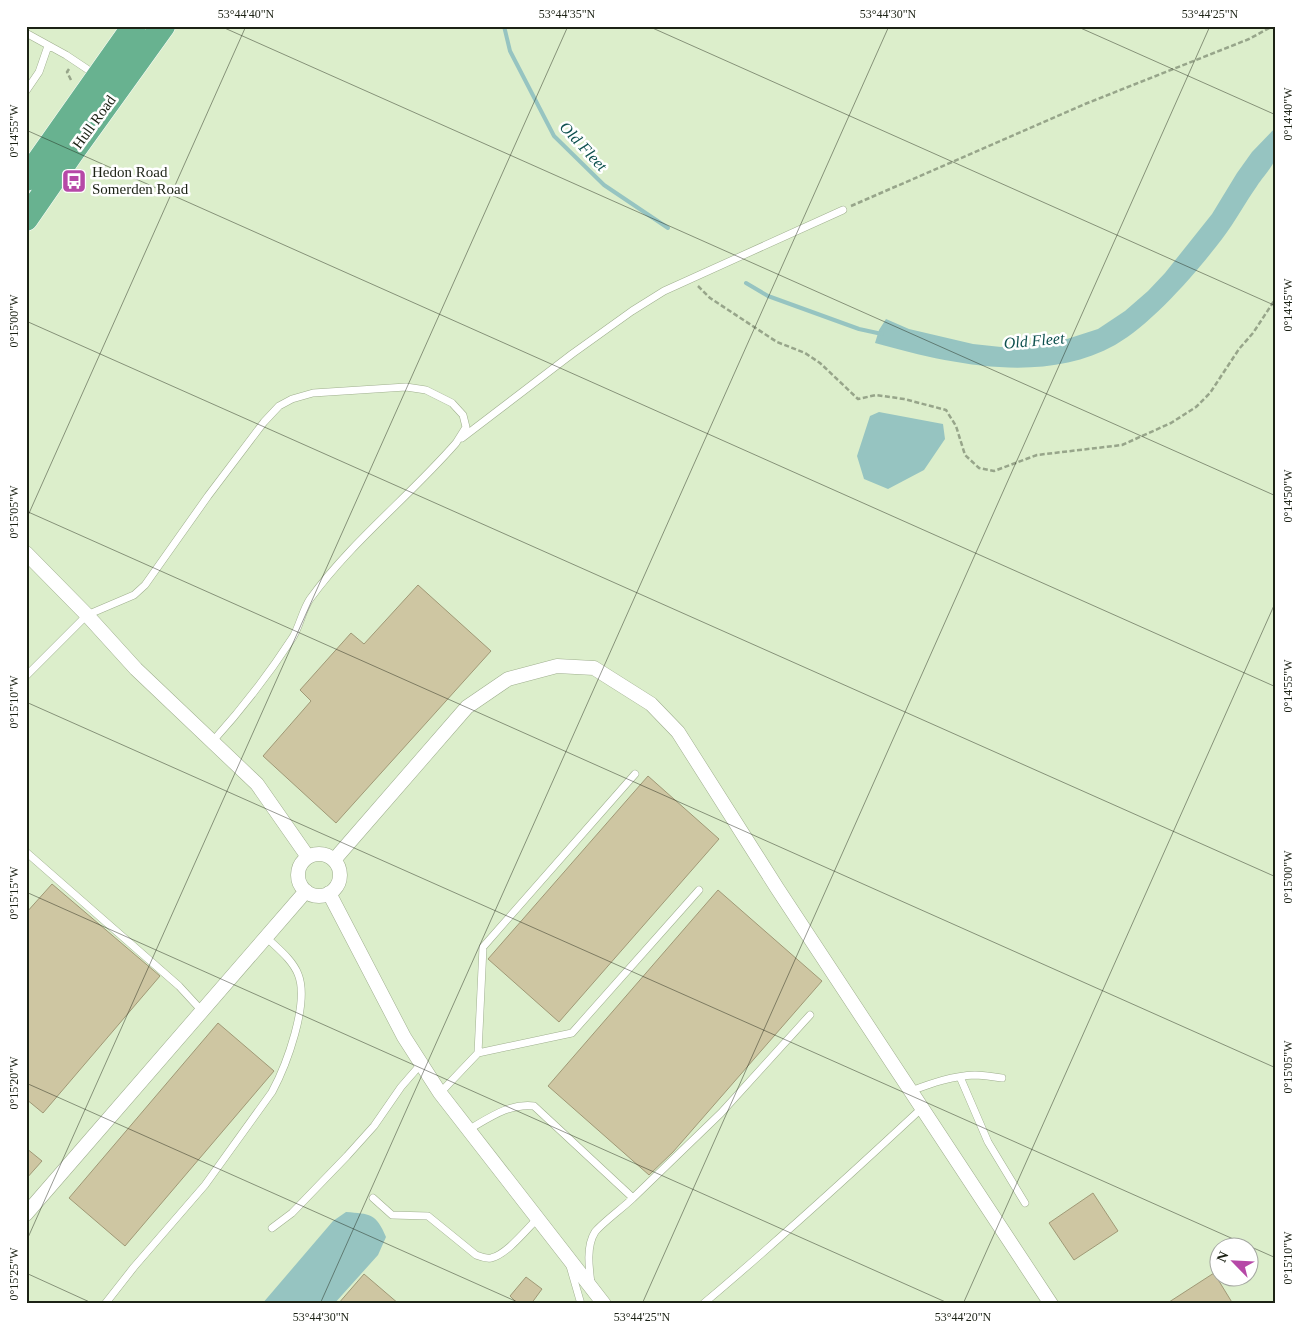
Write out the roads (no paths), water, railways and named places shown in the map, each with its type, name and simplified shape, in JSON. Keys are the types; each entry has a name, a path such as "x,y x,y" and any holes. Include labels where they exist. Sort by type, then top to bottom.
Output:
{"highway":[{"name":"Hull Road","path":"26,179 134,26"},
{"name":"Hull Road","path":"26,219 163,26"}],"street":[{"path":"26,553 87,615 136,669 257,784 308,857"},
{"path":"334,860 467,707 508,679 557,666 594,668 651,704 678,732 777,888 1051,1304"},
{"path":"322,854 334,860 338,865 340,878 335,889 329,893 317,896 306,891 301,886 298,873 303,861 308,857 322,854"},
{"path":"26,1214 306,891"},
{"path":"329,893 404,1037 440,1093 604,1304"}],"lane":[{"path":"26,33 66,55 98,77"},
{"path":"26,91 39,72 48,46"},
{"path":"212,742 264,681 294,634 309,601 322,585 348,554 456,444 564,360 632,311 664,291 843,210"},
{"path":"26,676 87,615 134,595 145,585 264,422 279,406 292,399 313,393 406,387 426,390 452,403 463,415 466,427 456,444"},
{"path":"478,1053 483,947 635,774"},
{"path":"26,852 179,986 202,1011"},
{"path":"440,1093 478,1053 572,1033 699,890"},
{"path":"105,1304 134,1267 205,1185 272,1092 281,1076 296,1030 301,1002 301,987 298,974 286,956 266,937"},
{"path":"592,1288 589,1266 590,1250 595,1233 721,1114 810,1015"},
{"path":"272,1228 292,1213 347,1156 374,1126 401,1087 422,1064"},
{"path":"911,1091 940,1080 960,1077 976,1075 1002,1078"},
{"path":"960,1077 988,1142 1025,1204"},
{"path":"468,1131 496,1113 523,1104 534,1106 633,1198"},
{"path":"703,1304 836,1189 922,1108"},
{"path":"373,1198 392,1214 428,1216 476,1255 484,1258 496,1256 506,1249 537,1218"},
{"path":"564,1253 570,1266 581,1304"}],"water":[{"path":"1276,127 1277,150 1275,160 1222,239 1173,297 1144,324 1115,345 1087,357 1058,365 996,367 934,358 875,343 879,330 886,319 909,329 973,344 1001,347 1067,339 1098,329 1125,311 1165,273 1212,214 1252,152"},
{"path":"879,412 943,424 945,439 924,470 888,489 864,479 857,456 870,416"},
{"path":"346,1212 371,1216 379,1223 386,1237 378,1255 334,1304 262,1304 333,1221"}],"waterway":[{"name":"Old Fleet","path":"504,26 510,51 554,136 604,185 668,228"},
{"name":"Old Fleet","path":"746,283 768,296 859,329 882,334"}],"place":[{"name":"Hedon Road Somerden Road","path":"74,181"}]}
